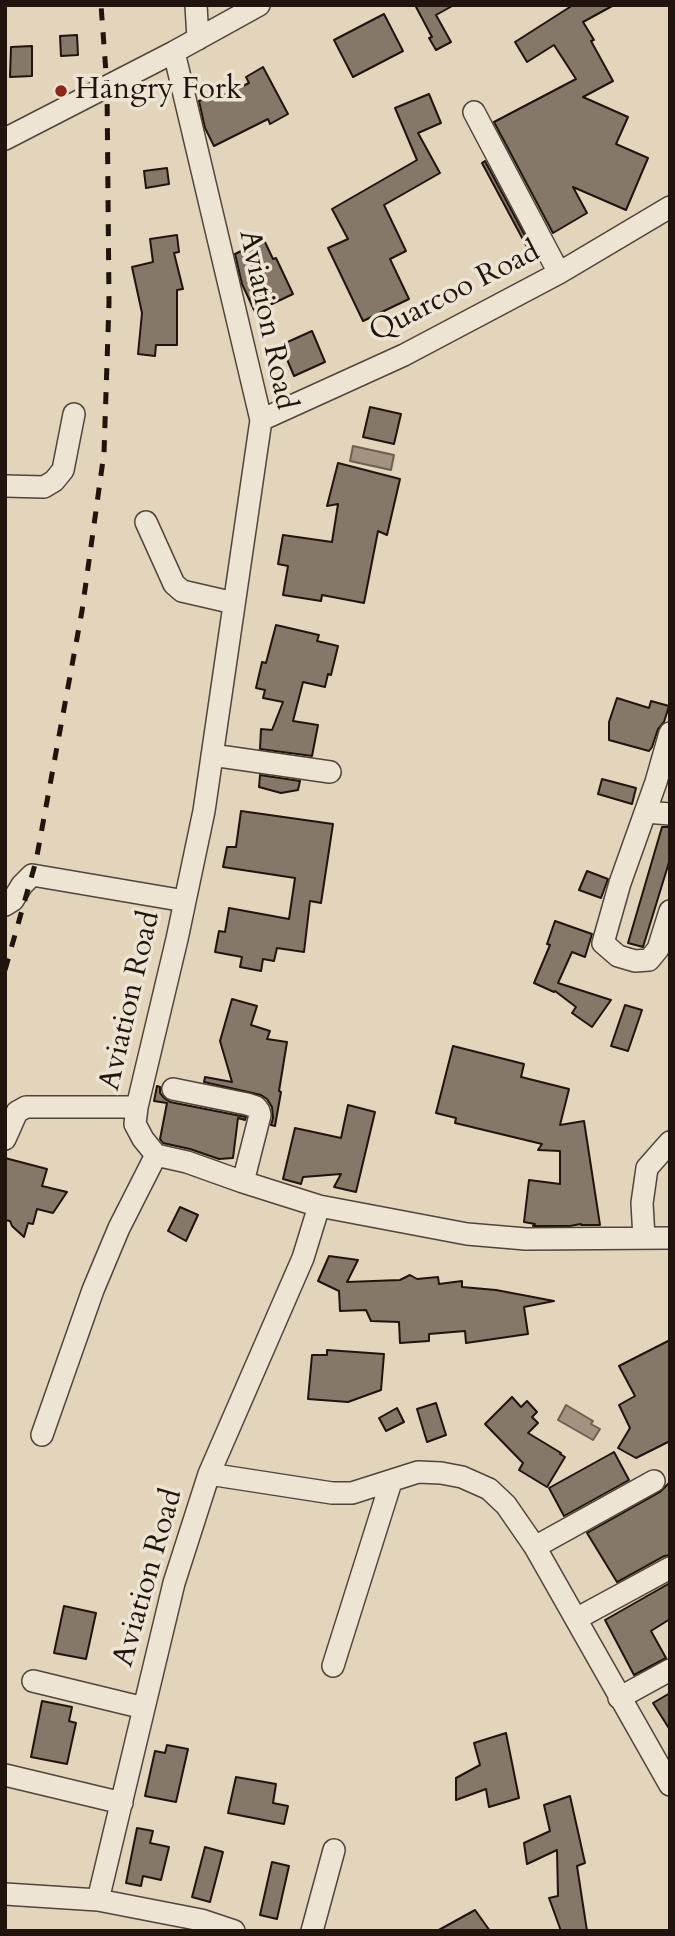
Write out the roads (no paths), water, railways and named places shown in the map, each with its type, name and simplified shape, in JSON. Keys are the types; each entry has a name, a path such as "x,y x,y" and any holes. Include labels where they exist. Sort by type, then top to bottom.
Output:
{"street":[{"path":"196,5 198,39"},
{"path":"5,139 259,5"},
{"name":"Aviation Road","path":"156,1155 135,1124 136,1107 204,811 261,420 174,52"},
{"path":"474,112 559,273"},
{"name":"Quarcoo Road","path":"261,420 404,355 559,273 670,207"},
{"path":"5,486 44,487 54,481 63,470 74,414"},
{"path":"146,522 174,584 182,591 234,603"},
{"path":"670,733 603,943 618,956 635,961 649,960 658,949 670,911"},
{"path":"212,754 330,772"},
{"path":"646,811 670,814"},
{"path":"5,905 13,900 32,875 185,901"},
{"path":"173,1089 256,1107 260,1115 243,1182"},
{"path":"5,1139 11,1109 136,1107"},
{"path":"645,1238 642,1203 647,1168 670,1142"},
{"path":"42,1435 93,1290 119,1228 156,1155 187,1162 319,1206 467,1234 526,1239 670,1238"},
{"name":"Aviation Road","path":"98,1900 174,1583 209,1474 303,1258 319,1206"},
{"path":"209,1474 332,1493 352,1493 418,1472 441,1473 461,1477 489,1489 506,1505 535,1547 670,1785"},
{"path":"535,1547 654,1481"},
{"path":"332,1666 391,1482"},
{"path":"576,1619 670,1568"},
{"path":"619,1698 670,1670"},
{"path":"33,1681 144,1708"},
{"path":"5,1775 122,1803"},
{"path":"312,1931 334,1850"},
{"path":"5,1894 98,1900 234,1931"}],"railway":[{"path":"5,970 36,861 82,611 104,453 109,303 107,86 101,5"}],"place":[{"name":"Hangry Fork","path":"61,91"}]}
